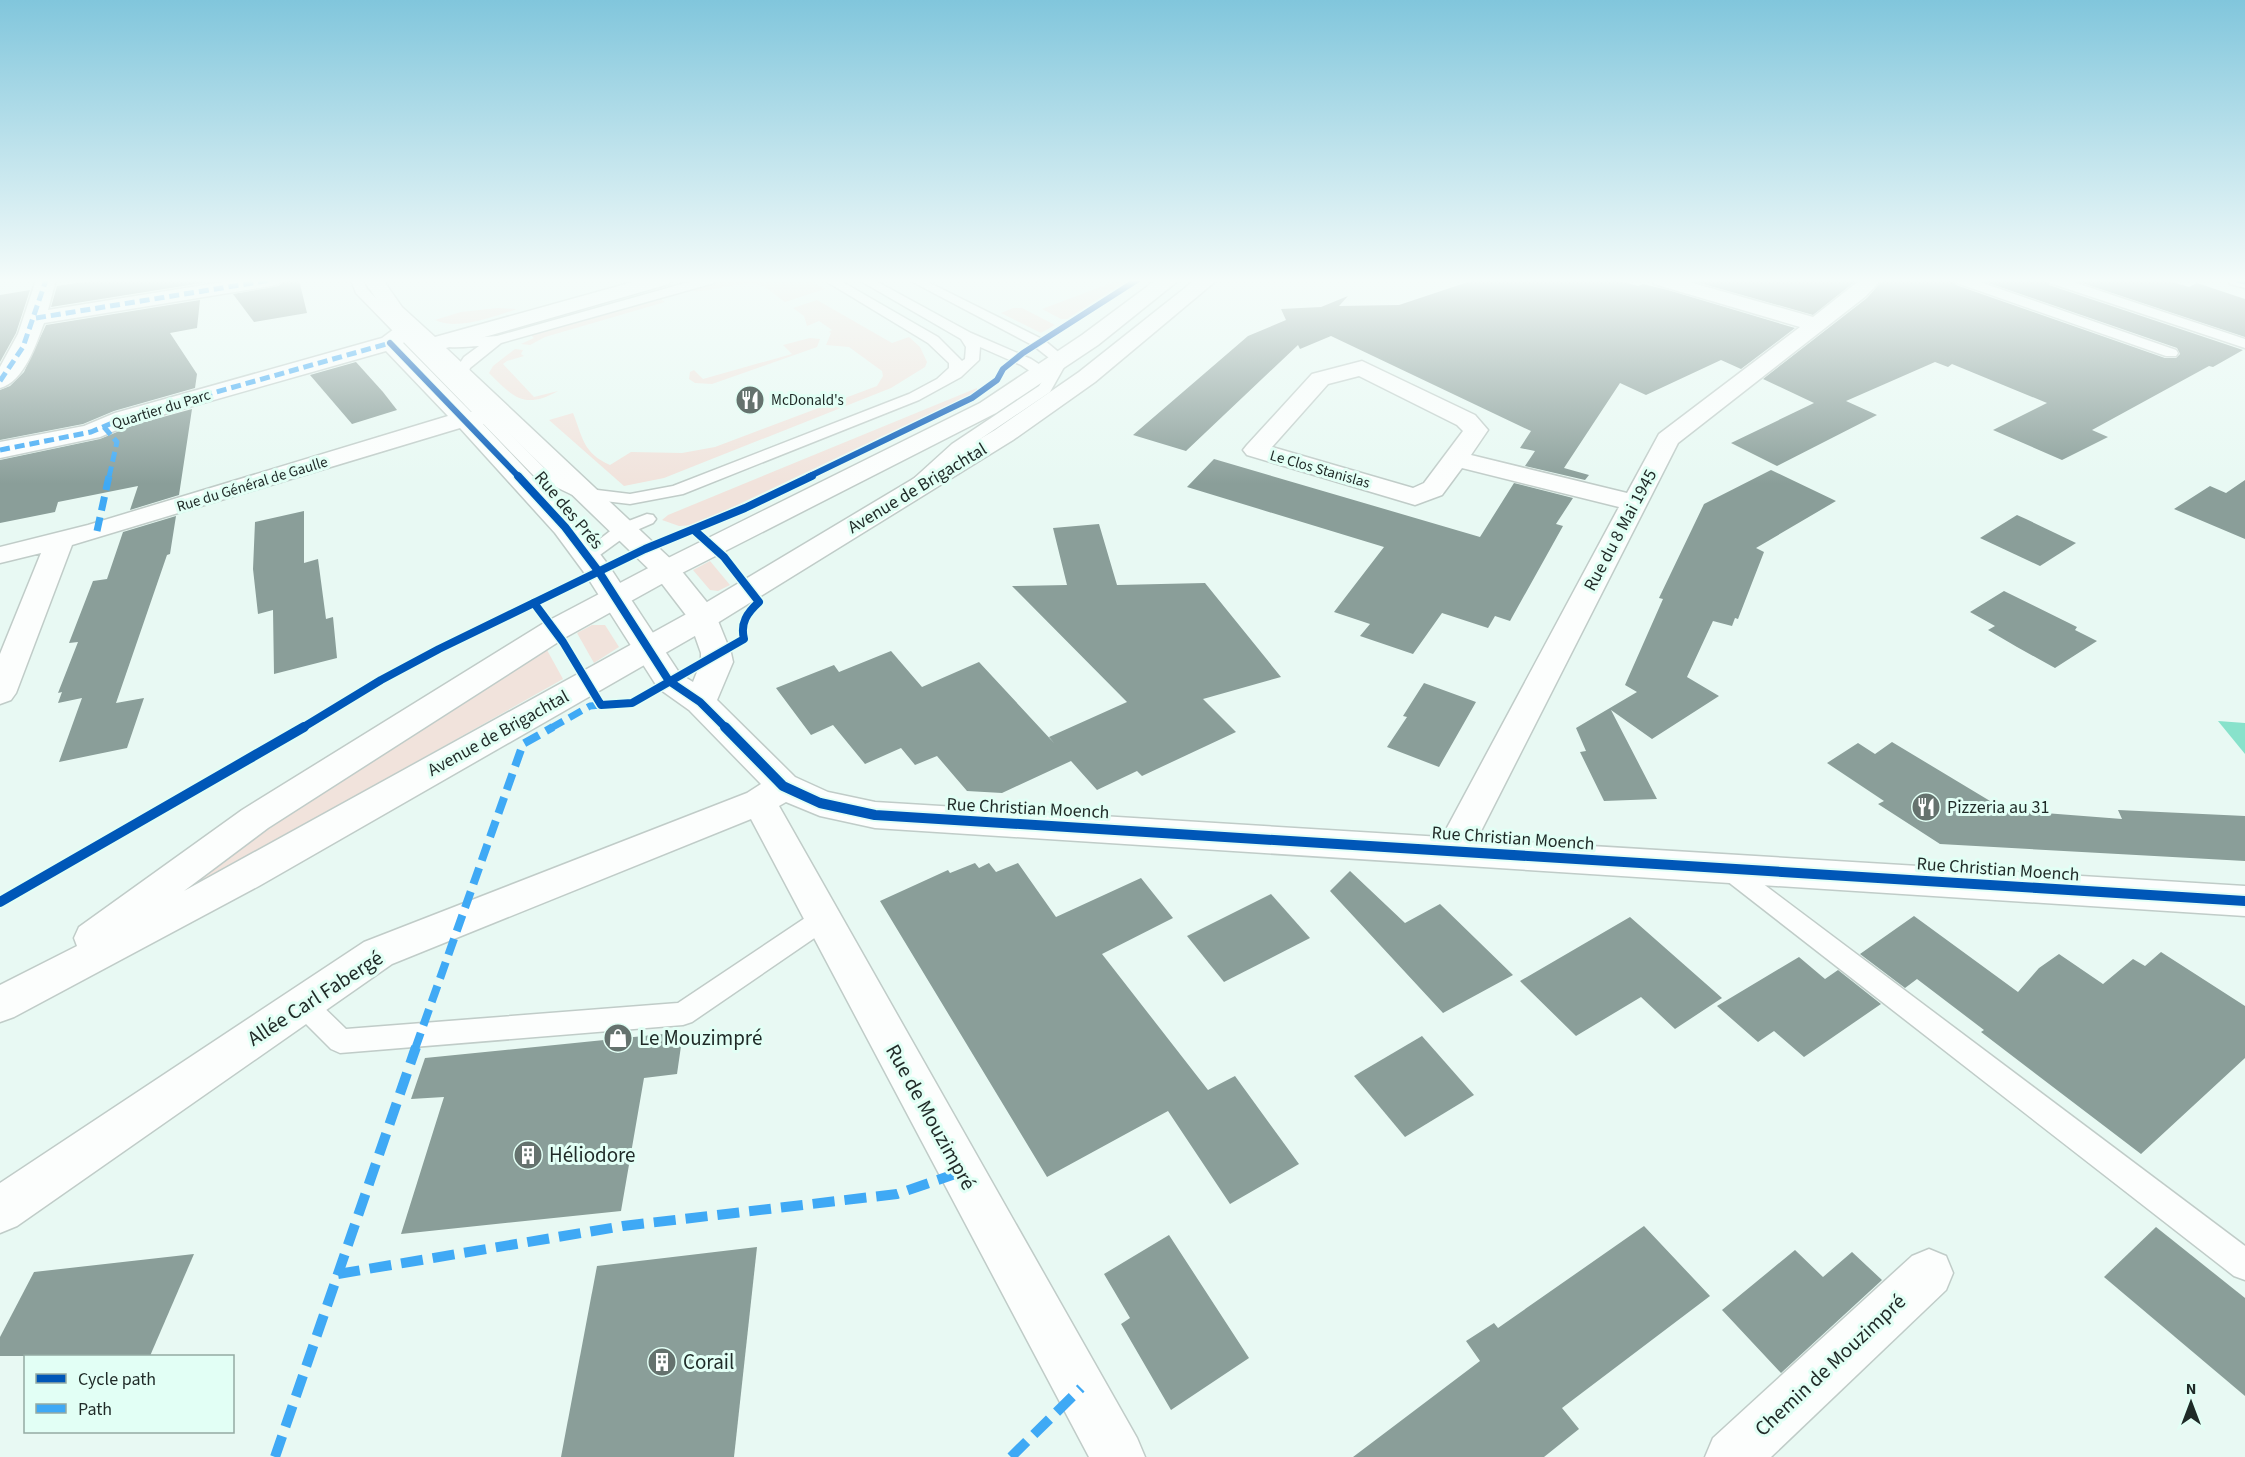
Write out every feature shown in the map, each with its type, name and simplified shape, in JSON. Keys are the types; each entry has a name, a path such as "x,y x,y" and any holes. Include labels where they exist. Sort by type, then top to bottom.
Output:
{"street":[{"path":"0,381 9,372 21,348"},
{"name":"Quartier du Parc","path":"0,450 91,432 124,418 397,348"},
{"name":"Rue des Prés","path":"422,348 484,416 585,494 635,524 666,570 703,618 717,663 700,702"},
{"name":"Rue des Prés","path":"423,348 458,380 616,597 669,681 700,702 771,794"},
{"name":"Avenue de Brigachtal","path":"5,1002 255,819 555,630 666,570 988,408 1051,370 1080,348"},
{"name":"Avenue de Brigachtal","path":"5,1002 246,876 703,618 1004,435 1087,377 1123,348"},
{"name":"Rue du 8 Mai 1945","path":"1453,850 1668,439 1784,348"},
{"name":"Le Clos Stanislas","path":"1362,368 1466,420 1476,430 1456,459 1433,489 1414,497 1256,450 1320,379 1362,368"},
{"name":"Rue du Général de Gaulle","path":"0,555 60,541 484,416"},
{"path":"1456,459 1635,503"},
{"path":"0,693 60,541"},
{"name":"Rue Christian Moench","path":"771,794 875,815 2245,902"},
{"name":"Rue de Mouzimpré","path":"771,794 823,919 1118,1457"},
{"name":"Allée Carl Fabergé","path":"0,1210 378,953 771,794"},
{"name":"Chemin de Mouzimpré","path":"1732,1457 1929,1273"}],"lane":[{"path":"458,380 478,352 485,348"},
{"path":"933,388 956,369 956,362 943,348"},
{"path":"585,494 630,499 677,490 933,388 965,369 972,360 973,348"},
{"path":"994,348 1051,370"},
{"path":"899,498 958,447 1045,389 1051,370 1041,348"},
{"path":"2156,348 2170,353"},
{"path":"587,556 635,524"},
{"path":"1726,868 2245,1264"},
{"path":"303,1004 340,1041 683,1014 823,919"}],"shaded area":[{"path":"786,348 814,348 712,384 695,383 689,379 690,372 694,370 703,379 792,354"},
{"path":"850,348 920,348 927,362 925,367 891,388 664,478 624,486 549,420 573,413 589,450 610,465 631,452 682,453 715,447 877,386 883,376 882,371"},
{"path":"515,349 523,350 521,354 524,356 503,364 534,397 558,391 536,400 528,400 505,389 489,373 493,366"},
{"path":"977,388 977,391 695,525 679,526 662,520 668,515"},
{"path":"710,561 730,585 718,591 710,590 693,570"},
{"path":"592,625 605,625 619,647 594,663 577,633"},
{"path":"547,650 563,679 159,907 198,868"},
{"path":"2218,721 2245,723 2245,754"}],"building":[{"path":"0,348 8,348 0,362"},
{"path":"35,348 180,348 197,374 195,388 114,411 83,424 0,440 0,390 10,386 24,372"},
{"path":"1234,348 1295,348 1186,451 1133,435"},
{"path":"1356,348 1769,348 1741,369 1721,360 1646,395 1620,383 1564,468 1589,475 1585,480 1525,466 1535,451 1520,448 1531,431"},
{"path":"1803,348 2136,348 2165,358 2176,358 2180,354 2177,348 2237,348 2243,350 2092,430 2108,437 2062,460 1993,430 2047,403 1952,364 1948,367 1935,362 1846,401 1877,415 1777,466 1731,443 1814,403 1763,379"},
{"path":"356,362 397,410 352,424 310,375"},
{"path":"192,409 179,495 130,510 138,486 58,502 55,512 0,523 0,460 100,439 134,425"},
{"path":"1214,459 1480,537 1514,483 1573,498 1556,524 1563,526 1510,621 1495,616 1488,628 1442,613 1413,654 1360,636 1370,624 1334,612 1384,547 1187,487"},
{"path":"1771,470 1836,501 1756,548 1764,552 1738,619 1735,618 1732,626 1713,621 1687,677 1719,696 1652,739 1611,710 1657,799 1604,801 1580,752 1586,751 1576,728 1637,692 1625,685 1663,599 1659,598 1704,504"},
{"path":"2245,480 2245,539 2174,509 2210,486 2226,493"},
{"path":"304,511 304,563 318,559 326,619 333,617 337,658 274,674 273,610 258,614 253,569 255,522"},
{"path":"2017,515 2076,543 2040,566 1980,538"},
{"path":"176,516 170,554 167,555 116,703 144,698 127,748 59,762 82,698 58,703 62,692 58,693 78,642 69,643 93,581 107,579 123,532"},
{"path":"1099,524 1117,585 1205,583 1281,677 1203,699 1236,732 1142,776 1137,771 1097,790 1071,761 1002,793 967,791 937,756 915,765 901,748 865,764 833,725 811,735 776,688 834,665 839,672 891,651 922,687 979,662 1054,743 1049,737 1127,702 1012,586 1067,585 1053,528"},
{"path":"2004,591 2077,627 2075,630 2097,641 2055,668 1988,630 1995,626 1970,612"},
{"path":"1424,683 1476,702 1439,767 1387,747 1407,717 1403,716"},
{"path":"1892,742 2005,810 2122,819 2118,810 2245,816 2245,861 1940,844 1878,804 1884,801 1827,763 1858,743 1875,754"},
{"path":"975,863 979,868 989,863 996,872 1018,863 1056,917 1141,878 1173,918 1102,954 1208,1090 1235,1076 1299,1164 1230,1204 1168,1111 1047,1177 880,901 948,870 950,873"},
{"path":"1350,871 1405,923 1440,904 1513,975 1443,1013 1330,891"},
{"path":"1271,894 1310,938 1224,982 1187,936"},
{"path":"1914,916 2018,992 2039,968 2059,954 2103,984 2133,959 2145,966 2161,952 2245,1006 2245,1058 2141,1154 1981,1032 1984,1030 1917,979 1905,988 1860,954"},
{"path":"1630,917 1722,998 1675,1029 1641,997 1576,1036 1520,981"},
{"path":"1799,957 1825,979 1838,970 1881,1004 1804,1057 1774,1031 1758,1042 1717,1006"},
{"name":"Héliodore","path":"683,1032 677,1074 644,1078 621,1211 401,1234 444,1097 411,1099 425,1058"},
{"path":"1422,1036 1474,1095 1405,1137 1354,1076"},
{"path":"1644,1226 1710,1296 1562,1408 1579,1429 1544,1457 1353,1457 1480,1361 1466,1341 1494,1323 1498,1328"},
{"path":"2156,1227 2245,1298 2245,1396 2104,1277"},
{"path":"1169,1235 1249,1358 1171,1410 1121,1324 1130,1318 1104,1274"},
{"name":"Corail","path":"757,1247 734,1457 561,1457 597,1266"},
{"path":"1795,1250 1823,1277 1852,1252 1882,1280 1781,1373 1722,1310"},
{"path":"194,1254 150,1355 0,1356 0,1337 34,1272"}],"marked path":[{"path":"0,381 9,371 22,348"},
{"path":"0,450 91,432 124,418 372,348"},
{"path":"97,531 117,442 104,427"},
{"path":"275,1457 459,922 523,744 590,706 601,705"},
{"path":"338,1274 623,1226 897,1194 961,1172"},
{"path":"1011,1457 1081,1388"}],"cycle path":[{"path":"395,348 465,419 565,527 599,572 669,681 700,702 783,786 820,803 875,815 2245,901"},
{"path":"0,902 273,746 381,680 439,649 645,549 745,508 972,398 997,380 1003,369 1031,348"},
{"path":"534,603 563,642 601,705 632,703 744,639 745,618 759,602 724,557 694,530"}],"place":[{"name":"McDonald's","path":"750,400"},
{"name":"Pizzeria au 31","path":"1926,807"},
{"name":"Le Mouzimpré","path":"618,1038"},
{"name":"Héliodore","path":"528,1155"},
{"name":"Corail","path":"662,1362"}]}
